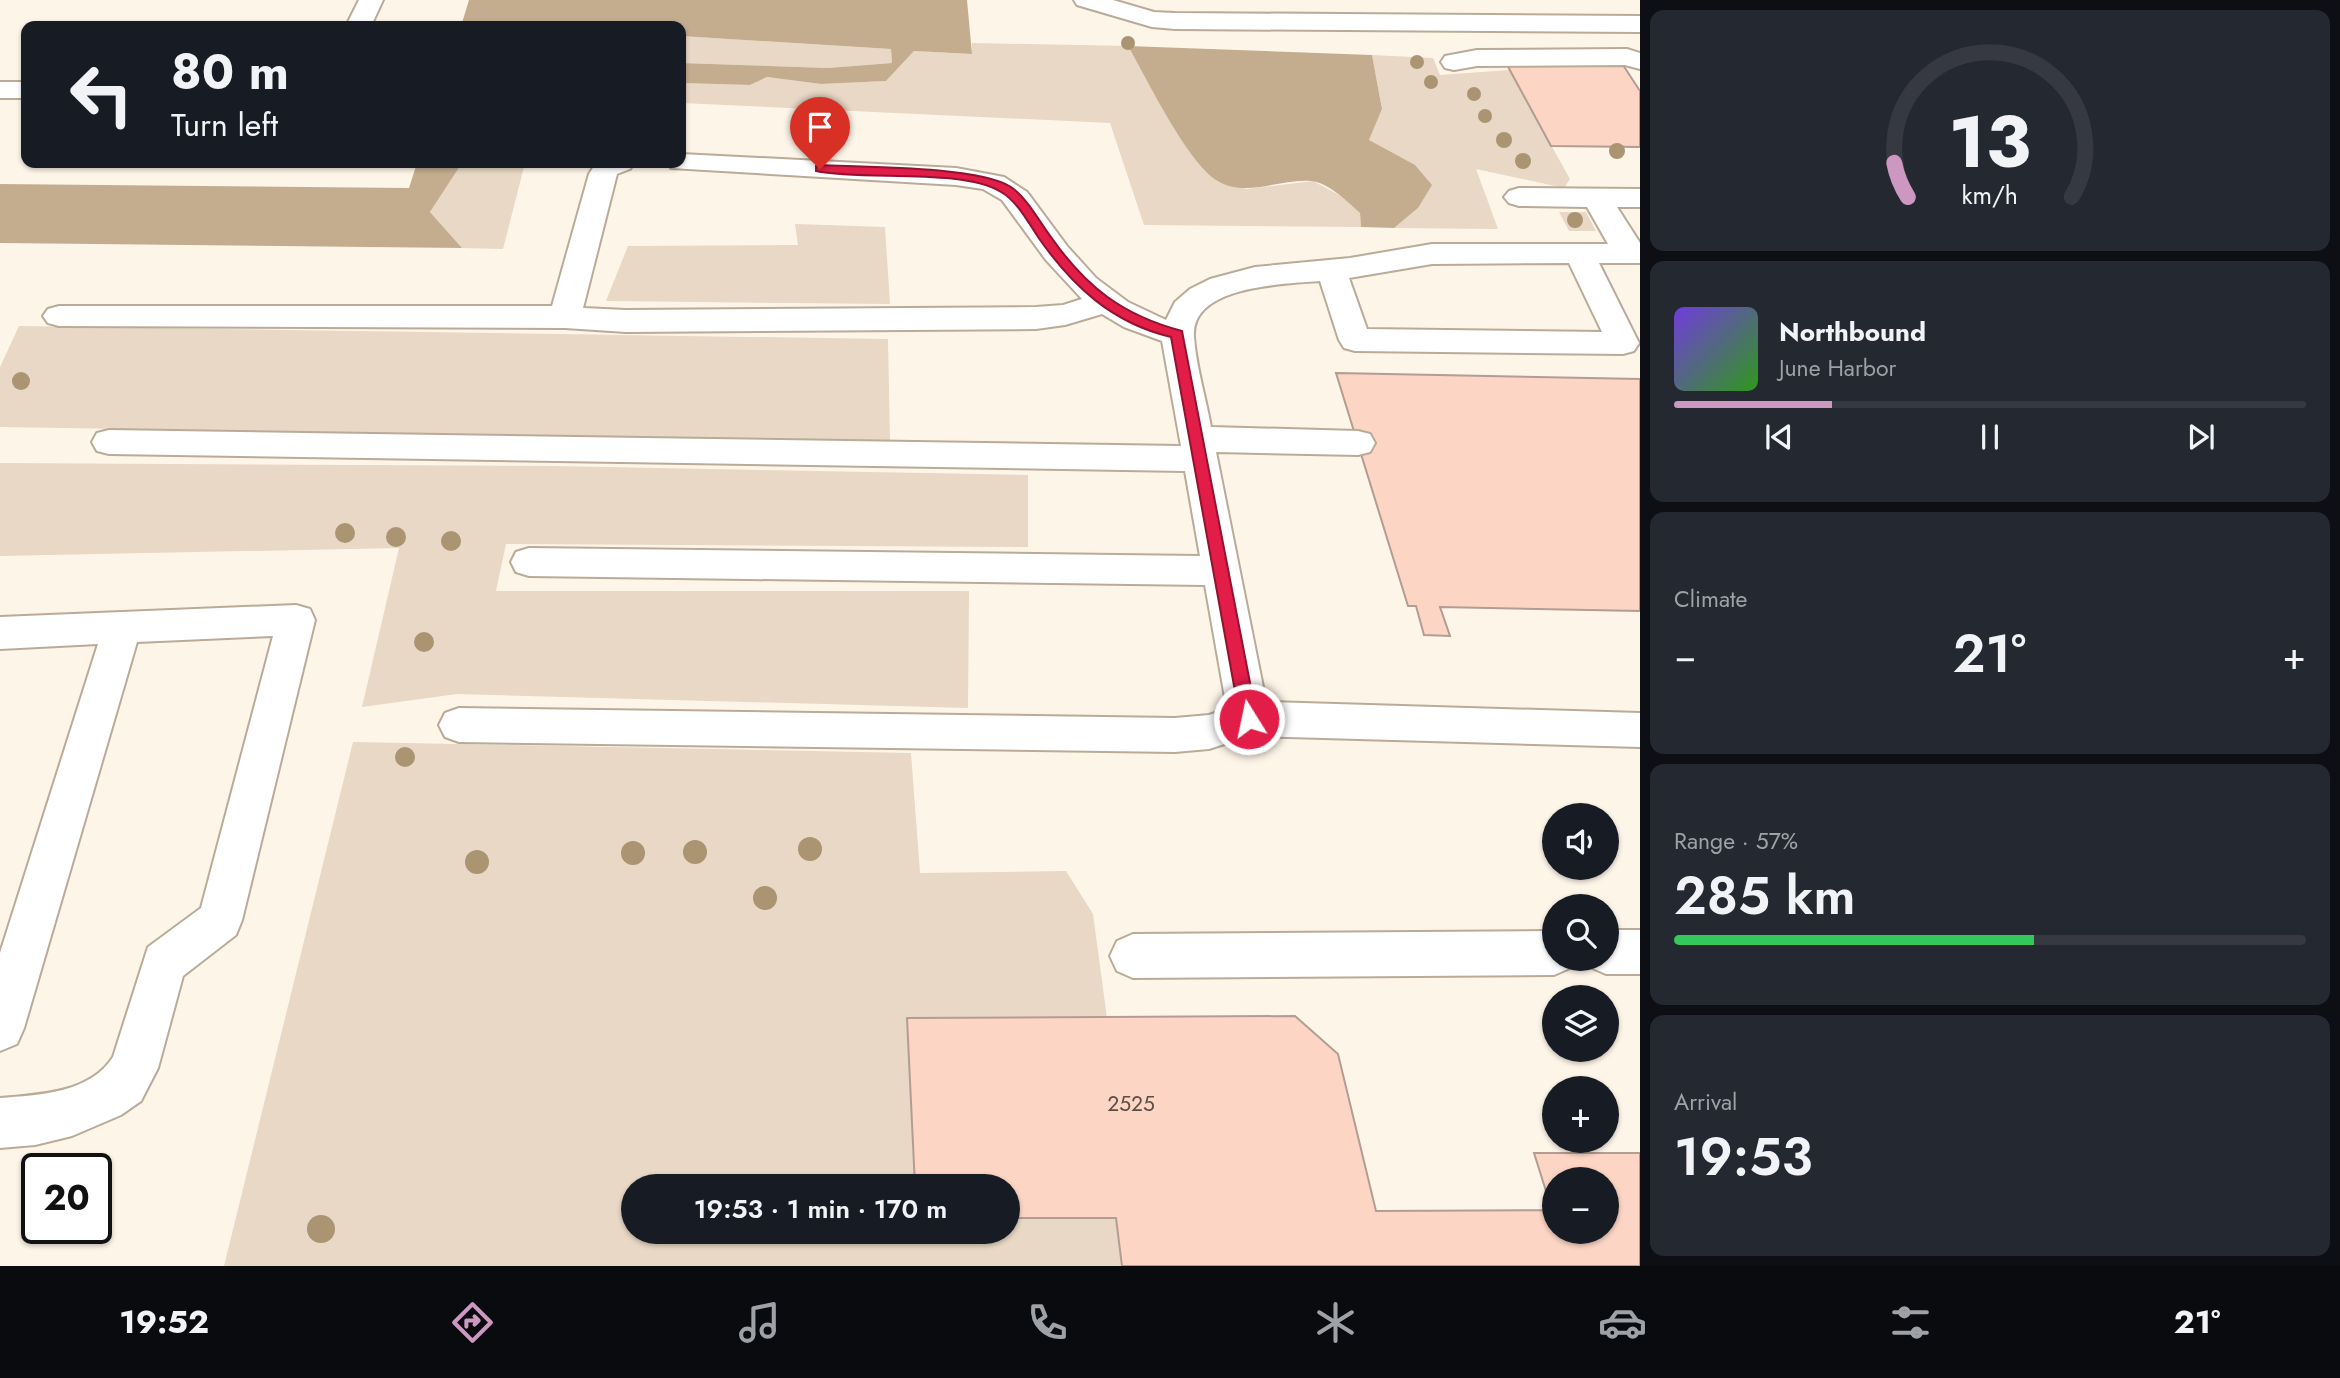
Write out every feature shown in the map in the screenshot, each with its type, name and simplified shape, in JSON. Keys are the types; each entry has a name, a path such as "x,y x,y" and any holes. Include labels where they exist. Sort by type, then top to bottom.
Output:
{"lane":[{"path":"361,21 370,0"},
{"path":"1086,0 1152,19 1175,22 1640,24"},
{"path":"1507,0 1520,23"},
{"path":"1454,62 1478,58 1627,57 1640,61"},
{"path":"0,90 21,90"},
{"path":"686,162 949,176 989,182 1007,190 1020,203 1064,265 1103,303 1153,328 1177,334"},
{"path":"565,317 603,174 607,168"},
{"path":"1520,197 1640,198"},
{"path":"1597,198 1634,253"},
{"path":"1331,269 1355,340 1623,343 1579,253"},
{"path":"1249,719 1177,334 1185,309 1221,286 1255,277 1432,254 1634,253"},
{"path":"58,316 565,317 626,321 1036,318 1065,316 1103,303"},
{"path":"109,442 1198,449 1358,443"},
{"path":"529,562 1221,570"},
{"path":"0,633 296,620 220,920 164,963 134,1068 124,1084 104,1098 72,1112 35,1120 0,1123"},
{"path":"0,1028 122,628"},
{"path":"459,725 1175,735 1209,732 1249,719 1640,730"},
{"path":"1619,953 1640,952"},
{"path":"1133,956 1542,953"}],"shaded area":[{"path":"469,0 967,0 972,54 914,51 886,81 821,84 767,77 750,85 686,83 686,63 828,68 892,63 891,49 686,36 686,21 463,21"},
{"path":"686,36 891,49 892,63 828,68 686,63"},
{"path":"972,43 1128,46 1170,121 1203,168 1246,189 1313,181 1345,198 1360,213 1361,227 1144,225 1110,123 686,103 686,83 750,85 767,77 821,84 886,81 914,51 972,54"},
{"path":"1128,46 1372,55 1382,109 1369,140 1415,165 1432,185 1418,208 1394,228 1361,227 1360,213 1337,193 1317,182 1299,181 1239,188 1216,180 1204,170 1180,138"},
{"path":"1372,55 1433,58 1440,75 1509,70 1570,179 1564,188 1476,169 1498,229 1394,228 1418,208 1369,140 1382,109"},
{"path":"415,168 459,168 430,212 462,248 0,243 0,184 409,188"},
{"path":"459,168 524,168 503,249 462,248 430,212"},
{"path":"1559,212 1586,212 1596,231 1569,231"},
{"path":"795,224 885,227 890,304 606,301 628,246 798,245"},
{"path":"19,326 888,339 890,441 0,427 0,367"},
{"path":"0,463 553,466 1028,475 1028,547 506,544 496,591 969,591 968,708 457,694 362,707 399,548 0,556"},
{"path":"353,742 911,753 920,873 1066,871 1093,914 1107,1018 907,1018 914,1174 621,1174 621,1244 1020,1244 1020,1218 1116,1218 1122,1266 224,1266"}],"building":[{"path":"1506,63 1623,65 1640,91 1640,147 1551,146"},
{"path":"1336,373 1640,379 1640,611 1440,607 1450,636 1424,635 1416,606 1408,606"},
{"path":"1295,1016 1338,1054 1376,1211 1542,1210 1542,1244 1619,1244 1619,1167 1542,1167 1542,1178 1534,1153 1640,1153 1640,1266 1122,1266 1116,1218 1020,1218 1020,1174 914,1174 907,1018"}],"route":[{"path":"820,169 965,177 989,182 1007,190 1084,287 1103,303 1127,317 1177,334 1249,719"}]}
